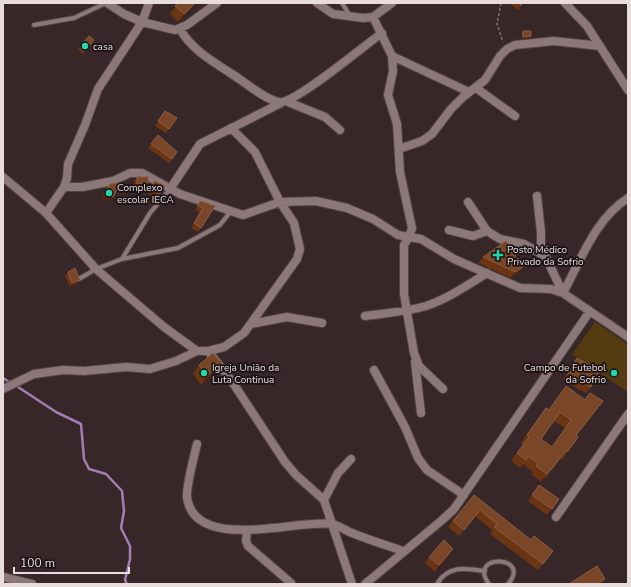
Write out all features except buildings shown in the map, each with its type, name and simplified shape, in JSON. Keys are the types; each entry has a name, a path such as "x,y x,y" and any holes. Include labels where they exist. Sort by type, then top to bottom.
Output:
{"street":[{"path":"106,3 124,14 142,22 174,30 180,29 217,3"},
{"path":"46,213 64,186 67,178 68,164 86,125 98,89 142,22 149,3"},
{"path":"317,3 333,14 373,18 392,3"},
{"path":"565,3 587,26 628,90"},
{"path":"373,18 382,33 392,56 392,71 388,95 397,124 400,172 412,228 404,245 404,294 408,310 421,413"},
{"path":"180,29 189,43 273,100 284,102 325,117 340,130"},
{"path":"170,188 200,144 308,89 382,33"},
{"path":"399,149 422,141 432,134 451,109 486,80 500,56 507,49 515,45 554,41 600,46"},
{"path":"392,56 473,90 515,116"},
{"path":"3,388 34,374 63,370 84,371 126,367 150,369 176,361 197,351 208,351 224,347 244,332 297,259 300,249 294,223 280,202 255,152 231,128"},
{"path":"64,186 82,187 113,181 130,172 142,173 170,188 231,212 243,215 280,202 316,201 347,208 373,219 398,235 421,239 454,259 520,288 551,289 563,293 628,337"},
{"path":"3,178 46,213 96,269 164,328 197,351"},
{"path":"537,196 541,247 563,293"},
{"path":"563,293 582,254 604,220 616,206 628,198"},
{"path":"468,202 487,231 500,239 524,244 536,249 544,256"},
{"path":"450,230 473,236 487,231"},
{"path":"365,316 408,310 428,305 469,285 487,273"},
{"path":"365,584 441,521 464,495 590,311"},
{"path":"251,324 287,316 322,323"},
{"path":"208,351 231,380 285,462 296,476 324,500 334,524 352,584"},
{"path":"414,353 419,366 443,389"},
{"path":"374,370 404,427 418,458 427,470 464,495"},
{"path":"556,517 628,414"},
{"path":"197,444 187,496 190,509 202,521 216,527 247,530 334,524 367,539 403,551"},
{"path":"324,500 338,473 351,460"},
{"path":"247,530 246,541 248,546 291,583"},
{"path":"5,580 32,584"}],"lane":[{"path":"34,25 74,18 106,3"},
{"path":"342,3 350,16"},
{"path":"122,259 150,213 170,188"},
{"path":"79,279 96,269 122,259 178,248 220,225 231,212"},
{"path":"489,584 486,580 485,571 487,566 494,560 504,560 510,566 513,575 508,584"},
{"path":"437,584 441,577 460,568 485,571"}],"path":[{"path":"501,3 497,24 499,33 507,49"}],"shaded area":[{"name":"Campo de Futebol da Sofrio","path":"595,322 628,345 628,392 572,354"}],"waterway":[{"path":"3,378 11,383"},
{"path":"15,385 56,412 81,424 84,459 89,469 106,474 122,491 124,511 121,528 130,546 130,559 125,580 127,584"}],"place":[{"name":"casa","path":"85,46"},
{"name":"Complexo escolar IECA","path":"109,193"},
{"name":"Posto Médico Privado da Sofrio","path":"498,255"},
{"name":"Igreja União da Luta Continua","path":"204,373"},
{"name":"Campo de Futebol da Sofrio","path":"614,373"}]}
